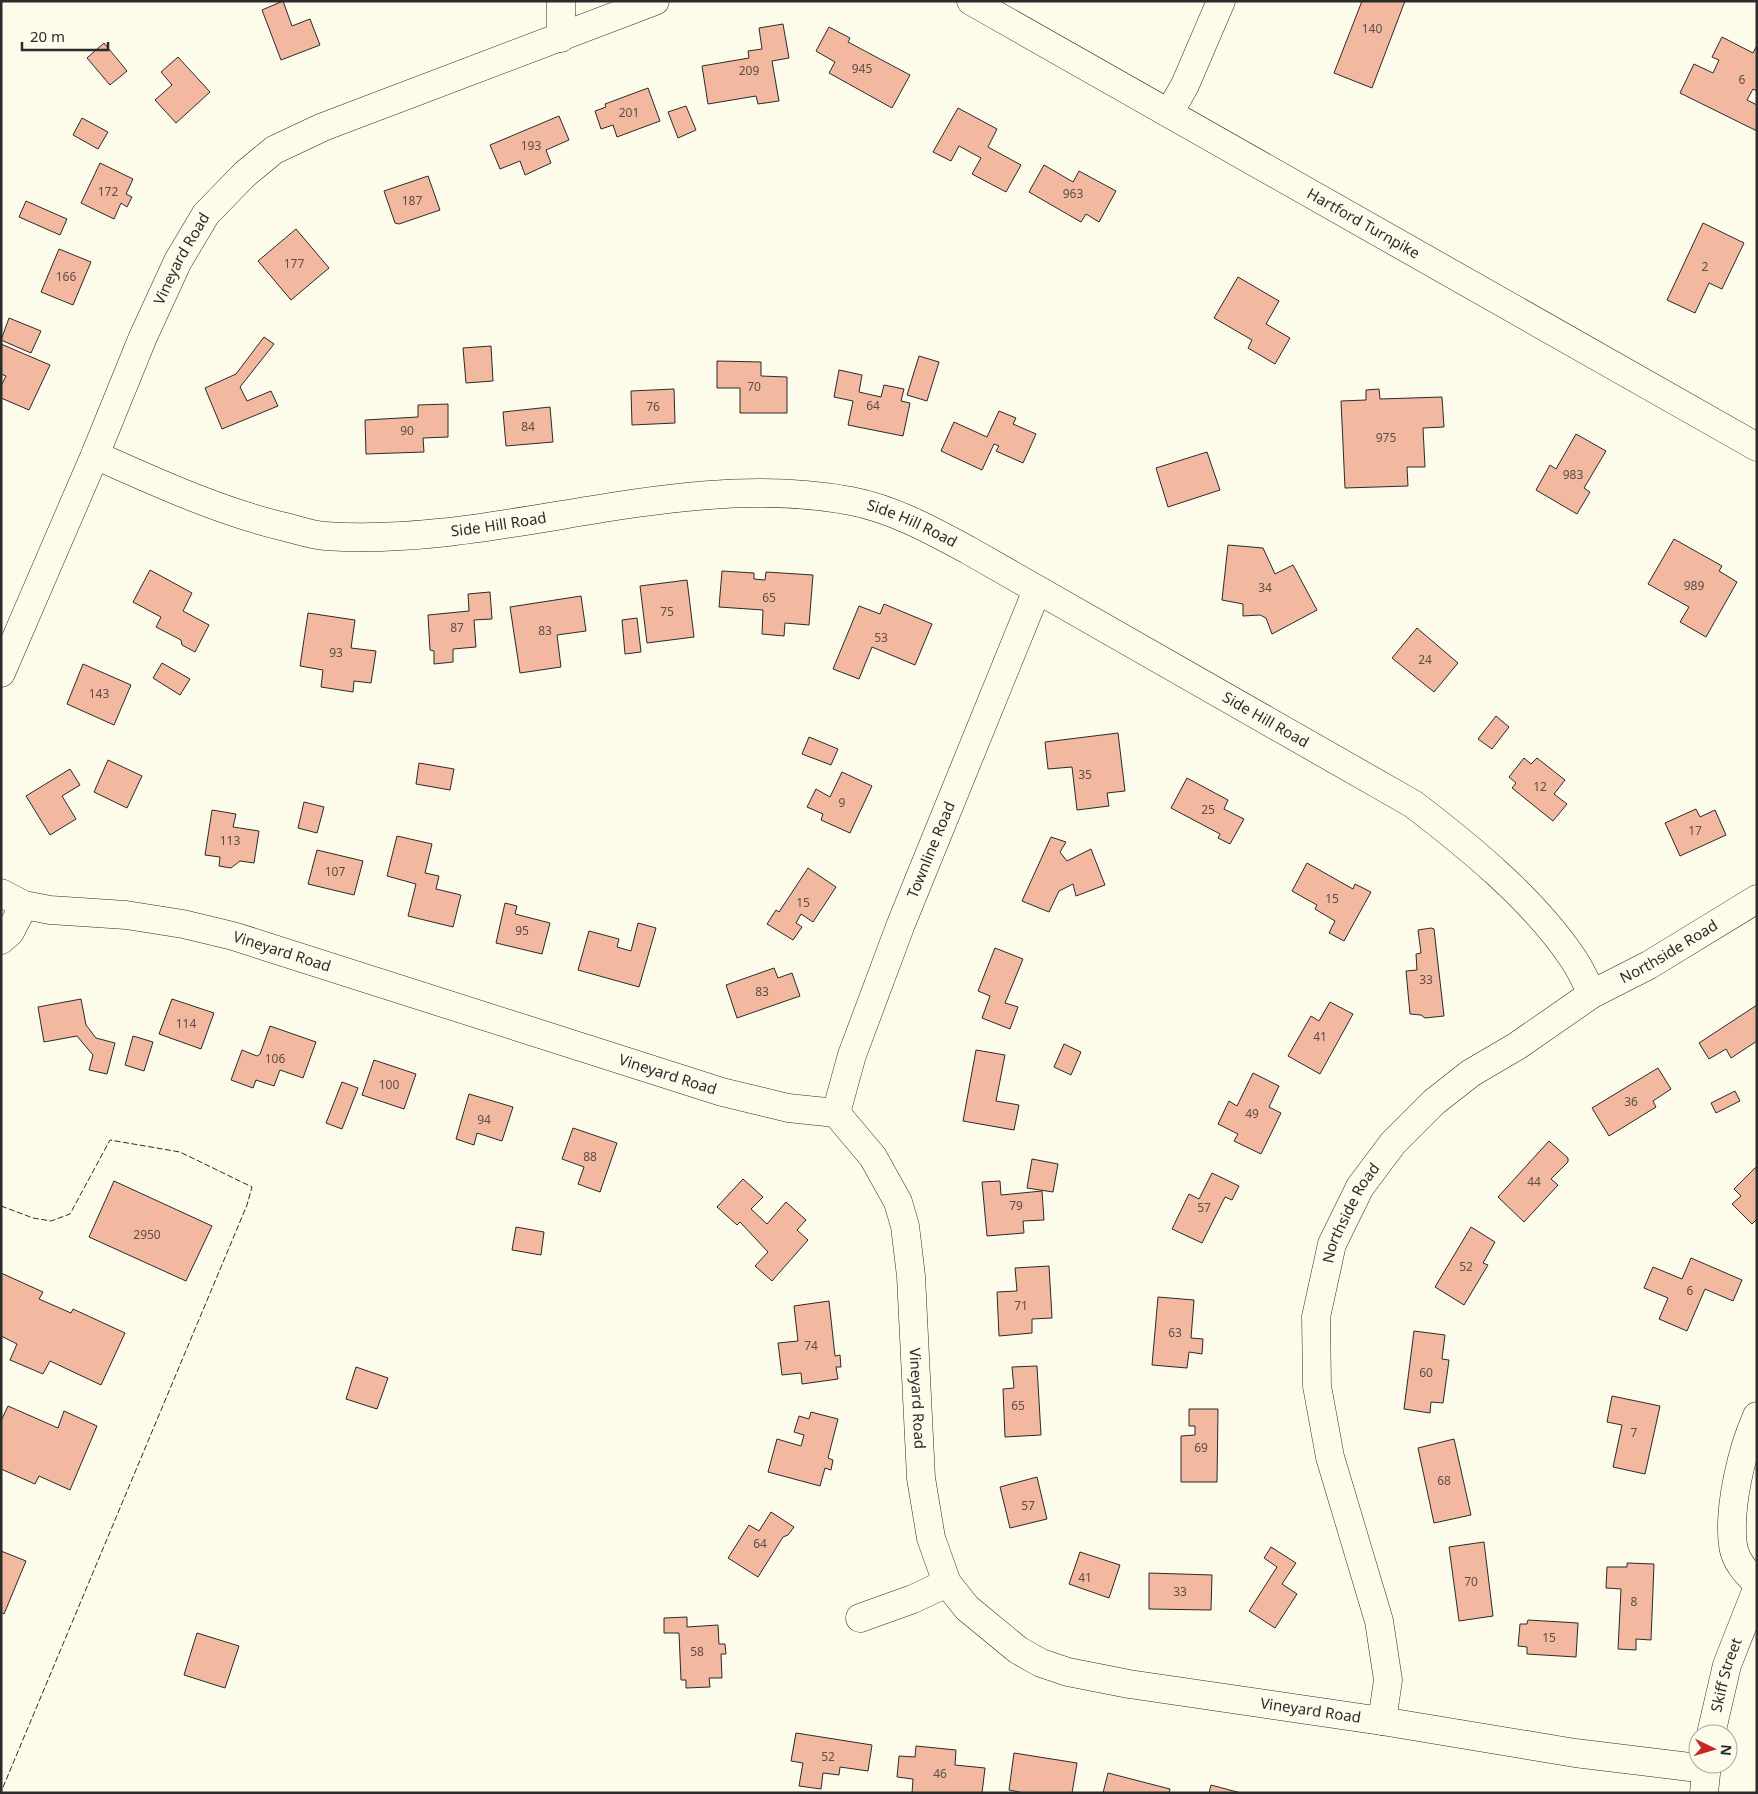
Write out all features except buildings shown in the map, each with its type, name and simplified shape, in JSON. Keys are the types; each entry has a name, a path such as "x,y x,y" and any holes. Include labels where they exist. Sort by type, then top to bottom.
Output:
{"street":[{"path":"561,1 561,38"},
{"name":"Vineyard Road","path":"1,673 95,455 142,337 178,261 206,214 245,174 274,150 323,127 655,1"},
{"name":"Hartford Turnpike","path":"971,1 1757,447"},
{"path":"1169,114 1185,85 1221,1"},
{"name":"Side Hill Road","path":"95,455 194,499 238,514 322,536 391,538 686,498 749,492 815,496 854,501 910,520 968,550 1413,804 1467,845 1531,908 1572,957 1592,994"},
{"name":"Townline Road","path":"836,1113 852,1055 901,924 1037,590"},
{"name":"Vineyard Road","path":"1,940 10,932 12,899 50,910 126,916 233,936 722,1092 788,1108 836,1113 873,1157 898,1202 905,1226 911,1276 921,1478 930,1538 947,1583 967,1608 1018,1650 1041,1663 1068,1672 1129,1684 1382,1721 1705,1775"},
{"name":"Northside Road","path":"1382,1721 1388,1680 1380,1621 1330,1457 1317,1386 1316,1317 1332,1244 1360,1187 1393,1143 1434,1102 1471,1073 1517,1046 1592,994 1649,965 1757,899"},
{"path":"1757,1416 1750,1432 1735,1494 1732,1546 1742,1568 1757,1583"},
{"path":"860,1618 913,1599 947,1583"},
{"name":"Skiff Street","path":"1713,1724 1727,1665 1757,1589"}],"fence":[{"path":"1,1206 33,1218 51,1221 70,1214 110,1140 180,1152 252,1187 247,1205 1,1792"}]}
